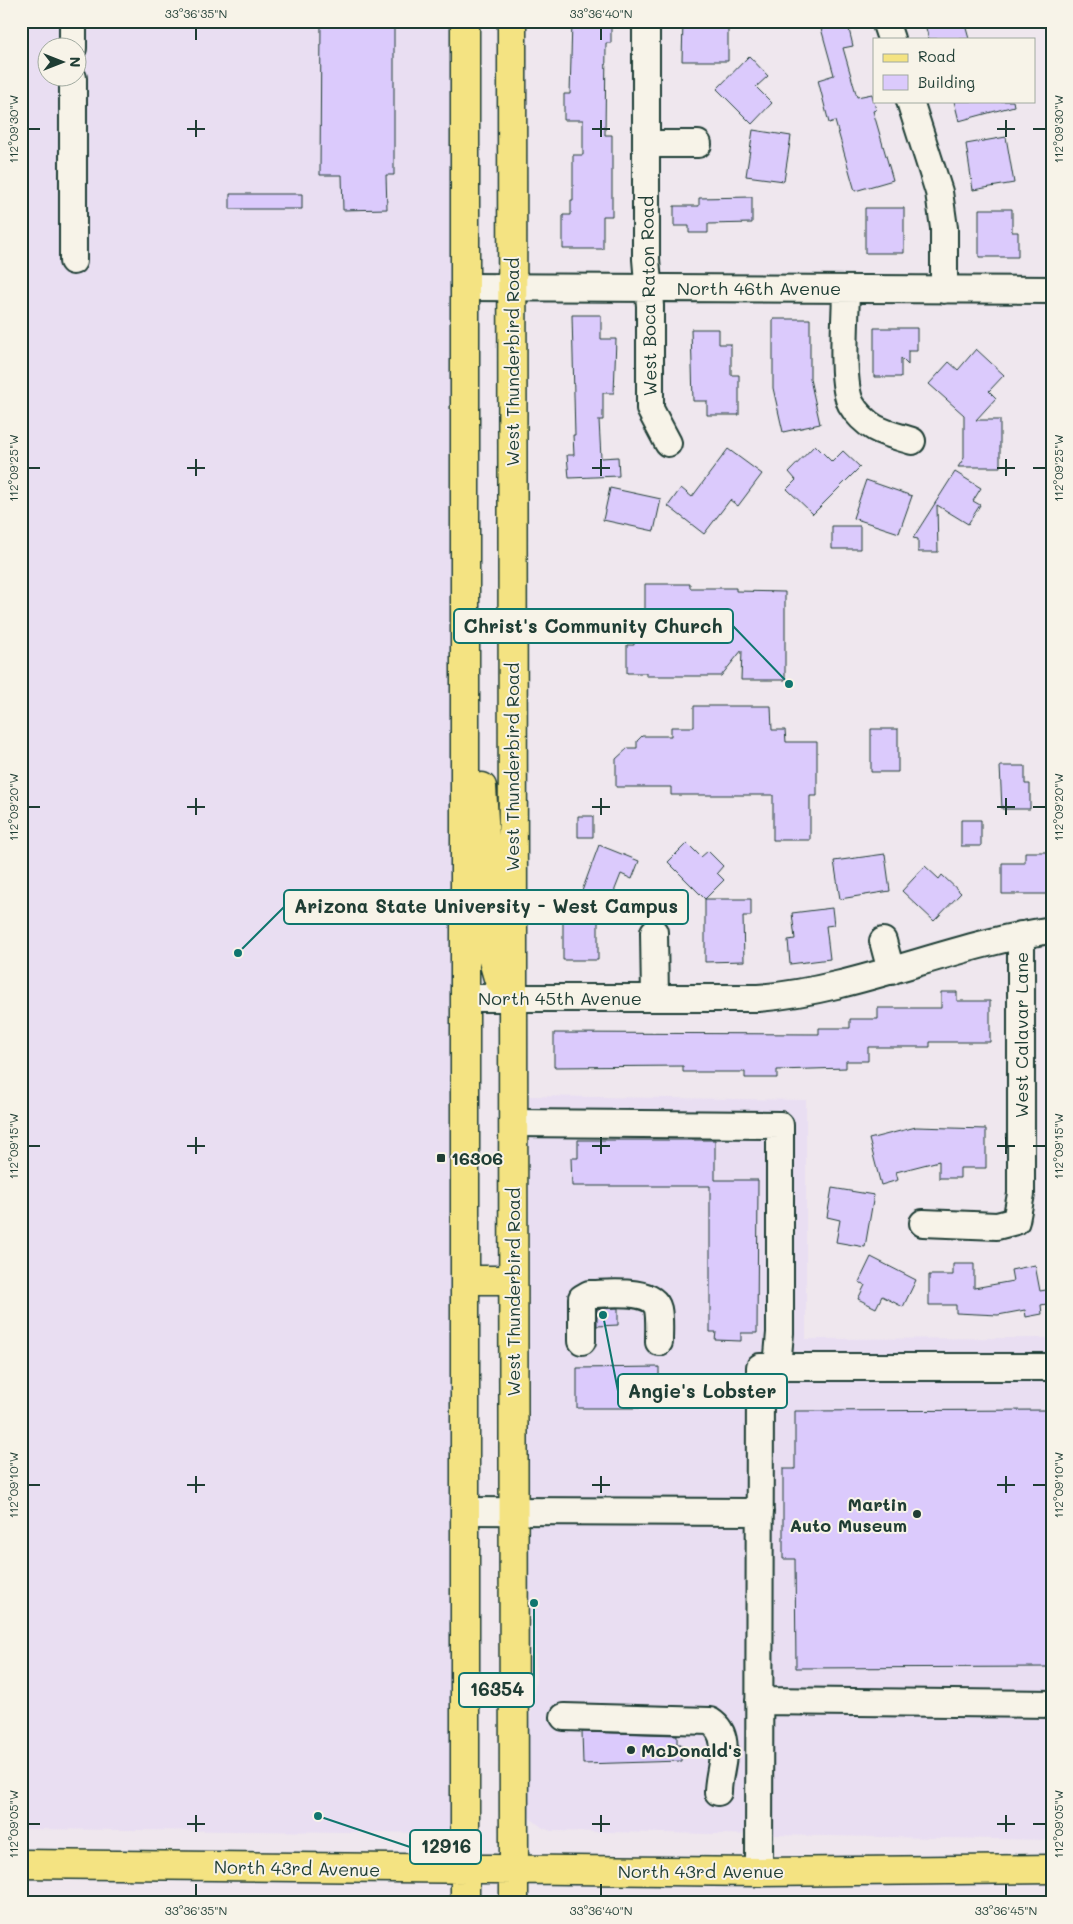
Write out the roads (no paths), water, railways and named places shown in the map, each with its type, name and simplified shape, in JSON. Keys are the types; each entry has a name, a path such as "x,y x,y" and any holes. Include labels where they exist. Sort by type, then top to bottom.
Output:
{"main road":[{"path":"465,21 466,1903"},
{"name":"West Thunderbird Road","path":"512,21 512,1512 514,1903"},
{"path":"465,716 477,747 481,772 492,957 498,978 513,998"},
{"path":"466,1280 513,1280"},
{"name":"North 43rd Avenue","path":"21,1864 759,1872 1052,1869"}],"street":[{"path":"73,21 73,38"},
{"name":"West Boca Raton Road","path":"646,21 646,259 649,288 650,409 668,443"},
{"path":"885,21 891,38"},
{"path":"73,88 73,261"},
{"path":"910,102 939,192 944,228 944,290"},
{"path":"646,144 698,144"},
{"name":"North 46th Avenue","path":"465,287 1052,290"},
{"path":"846,289 847,392 851,403 861,417 876,428 912,441"},
{"name":"North 45th Avenue","path":"465,998 781,996 861,980 1021,935 1052,930"},
{"name":"North 45th Avenue","path":"654,932 655,998"},
{"name":"West Calavar Lane","path":"922,1223 997,1226 1016,1221 1021,1194 1021,935"},
{"path":"882,941 891,971"},
{"path":"513,1123 780,1125 780,1333 777,1368"},
{"path":"582,1341 582,1298 584,1295 641,1295 655,1301 658,1310 654,1342"},
{"path":"759,1872 760,1367 1052,1367"},
{"path":"466,1512 760,1512"},
{"path":"760,1701 1052,1704"},
{"path":"564,1718 683,1714 699,1728 718,1784"}],"place":[{"name":"Christ's Community Church","path":"789,684"},
{"name":"Arizona State University - West Campus","path":"238,953"},
{"name":"16306","path":"441,1158"},
{"name":"Angie's Lobster","path":"603,1315"},
{"name":"Martin Auto Museum","path":"917,1514"},
{"name":"16354","path":"534,1603"},
{"name":"McDonald's","path":"631,1750"},
{"name":"12916","path":"318,1816"}]}
